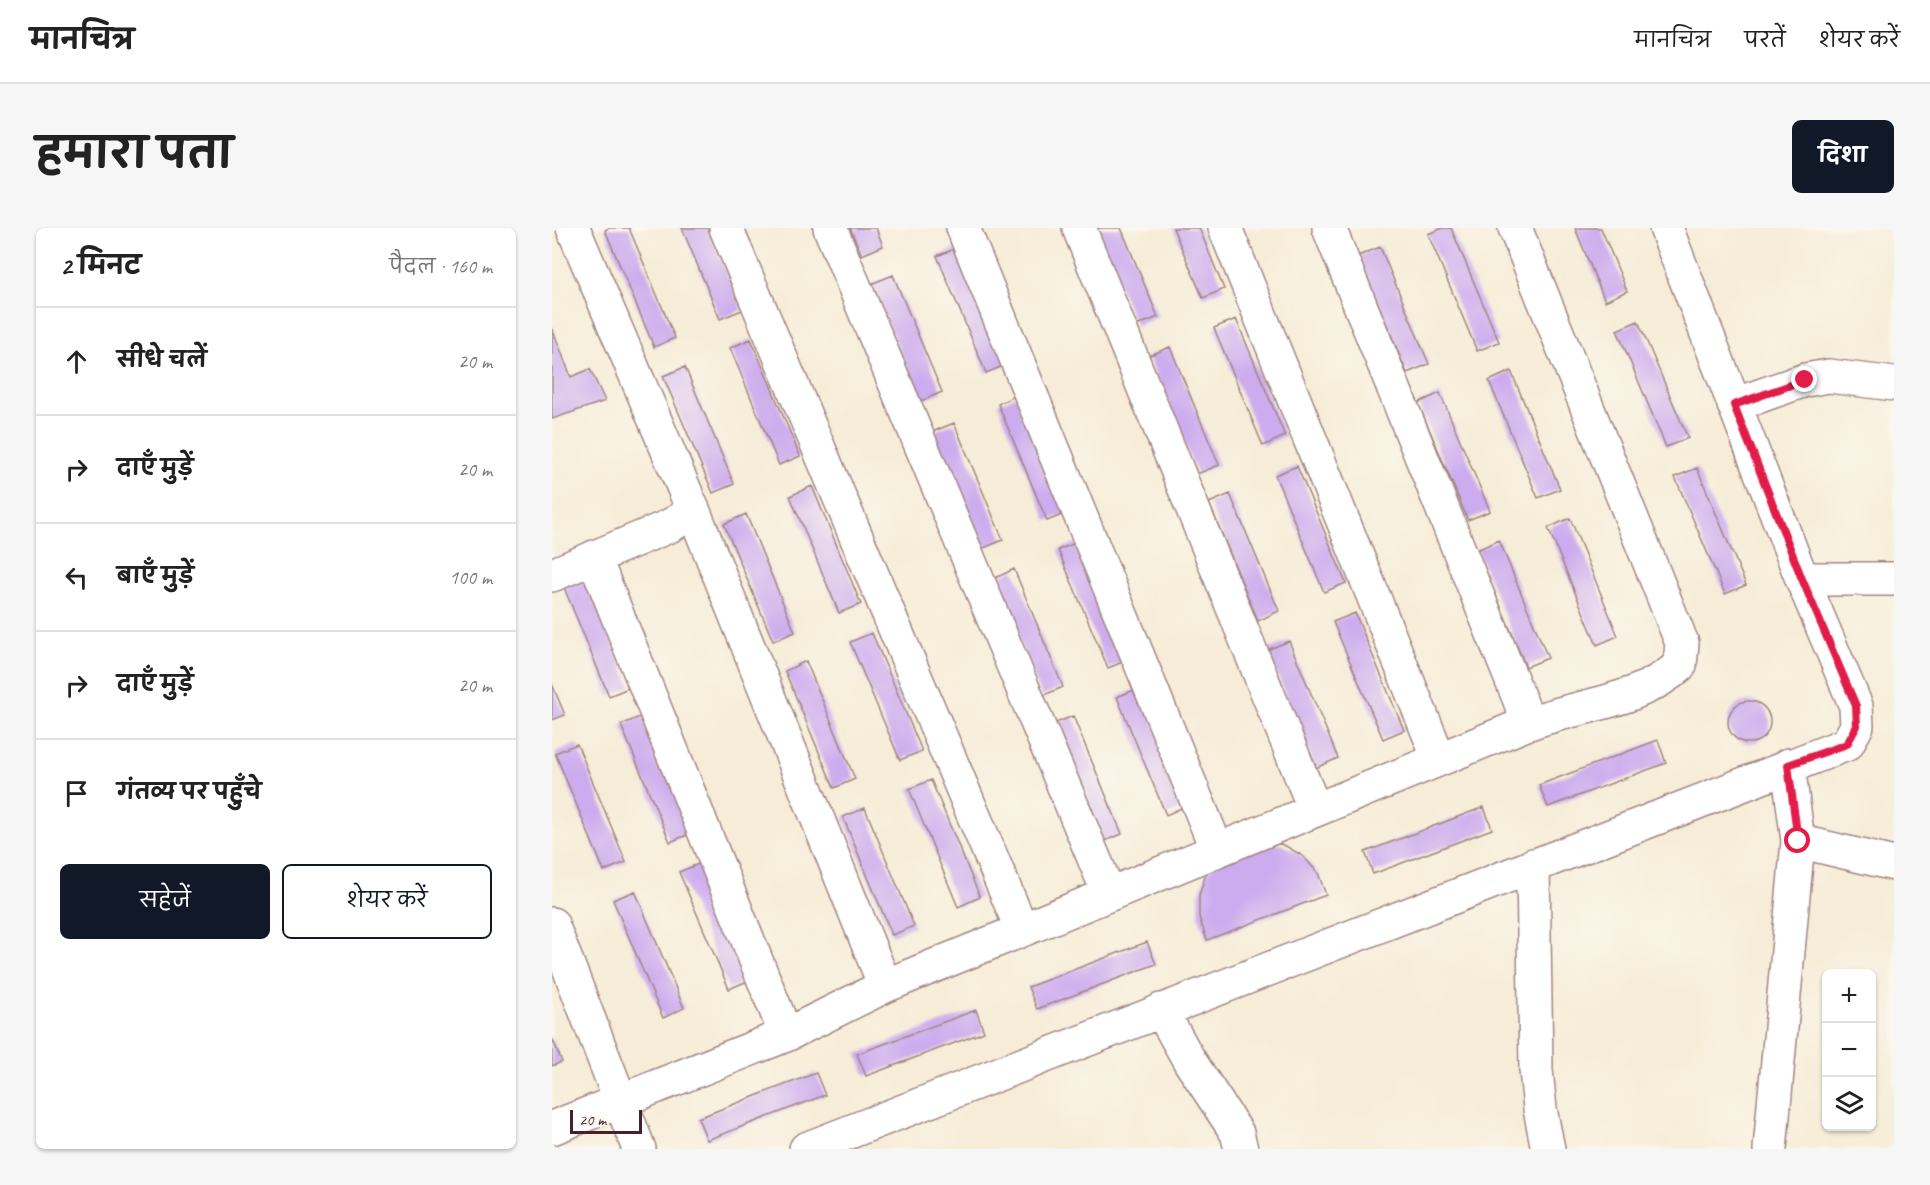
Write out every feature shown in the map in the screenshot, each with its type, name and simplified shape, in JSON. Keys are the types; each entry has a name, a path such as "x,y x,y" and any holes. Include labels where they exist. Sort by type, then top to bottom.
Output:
{"street":[{"path":"573,228 694,512 885,986"},
{"path":"726,228 1022,930"},
{"path":"830,228 1109,894"},
{"path":"963,228 1217,850"},
{"path":"1079,228 1315,810"},
{"path":"1225,228 1439,759"},
{"path":"1329,228 1529,723"},
{"path":"552,1128 786,1035 885,986 1439,759 1529,723 1642,690 1666,679 1680,665 1682,643 1515,228"},
{"path":"806,1149 1788,765 1847,744 1857,726 1856,706 1802,579 1666,228"},
{"path":"1734,405 1805,380 1829,376 1894,384"},
{"path":"552,575 669,526 694,512"},
{"path":"594,557 786,1035"},
{"path":"1802,579 1894,579"},
{"path":"1770,1149 1798,841 1788,765"},
{"path":"1798,841 1894,864"},
{"path":"1533,865 1536,1070 1540,1109 1548,1149"},
{"path":"552,924 639,1149"},
{"path":"1161,1010 1189,1060 1237,1133 1240,1149"}],"building":[{"path":"629,228 675,338 654,347 605,230"},
{"path":"682,228 708,228 742,310 720,319"},
{"path":"850,228 876,228 883,246 862,255"},
{"path":"1095,228 1121,228 1158,317 1136,326"},
{"path":"1173,228 1199,228 1224,289 1203,298"},
{"path":"1443,228 1451,228 1499,342 1477,351 1428,234"},
{"path":"1575,228 1601,228 1627,291 1605,301"},
{"path":"959,247 1008,364 986,373 937,256"},
{"path":"1380,247 1429,364 1407,373 1358,256"},
{"path":"893,275 942,392 921,401 871,284"},
{"path":"1236,319 1285,436 1263,446 1214,328"},
{"path":"1638,321 1688,438 1666,447 1617,330"},
{"path":"552,328 571,377 590,369 605,401 552,419"},
{"path":"751,339 800,456 779,465 730,348"},
{"path":"1170,347 1219,465 1197,474 1148,356"},
{"path":"685,367 734,484 713,493 663,376"},
{"path":"1511,371 1560,489 1538,498 1489,381"},
{"path":"1440,393 1490,511 1468,520 1418,403"},
{"path":"1019,394 1069,512 1047,521 998,404"},
{"path":"954,423 1003,540 981,549 932,432"},
{"path":"1297,466 1346,583 1324,592 1275,475"},
{"path":"1697,468 1746,585 1725,594 1675,477"},
{"path":"812,486 861,604 839,613 790,496"},
{"path":"1230,494 1279,611 1258,621 1209,503"},
{"path":"746,514 795,632 773,641 724,524"},
{"path":"1570,518 1618,636 1597,645 1548,528"},
{"path":"1499,540 1548,658 1526,667 1477,550"},
{"path":"1080,541 1130,659 1108,668 1058,550"},
{"path":"582,569 631,687 609,696 560,578"},
{"path":"1014,569 1063,687 1042,696 993,579"},
{"path":"1355,613 1404,730 1383,739 1333,622"},
{"path":"872,633 922,751 900,760 850,642"},
{"path":"1289,641 1338,758 1316,768 1267,650"},
{"path":"806,661 855,779 834,788 785,671"},
{"path":"552,684 565,715 552,720"},
{"path":"1139,688 1188,805 1166,815 1117,697"},
{"path":"1749,701 1764,707 1770,722 1764,737 1749,743 1734,737 1728,722 1734,707"},
{"path":"642,716 692,833 670,842 621,725"},
{"path":"1073,716 1122,834 1100,843 1051,725"},
{"path":"1658,740 1666,763 1548,807 1539,785"},
{"path":"577,744 626,862 604,871 555,753"},
{"path":"931,780 980,897 958,907 909,789"},
{"path":"1484,807 1492,829 1373,874 1365,852"},
{"path":"865,808 914,926 892,935 843,817"},
{"path":"1262,841 1284,845 1303,856 1318,873 1326,895 1207,940 1199,917 1199,895 1206,874 1221,857"},
{"path":"701,863 750,980 729,989 679,872"},
{"path":"635,891 684,1008 663,1018 613,900"},
{"path":"1147,942 1156,964 1037,1009 1028,987"},
{"path":"976,1010 984,1032 866,1076 857,1054"},
{"path":"552,1038 562,1062 552,1066"},
{"path":"816,1073 825,1095 707,1140 698,1118"}],"route":[{"path":"1798,841 1788,765 1847,744 1857,726 1856,706 1802,579 1734,405 1805,380"}]}
